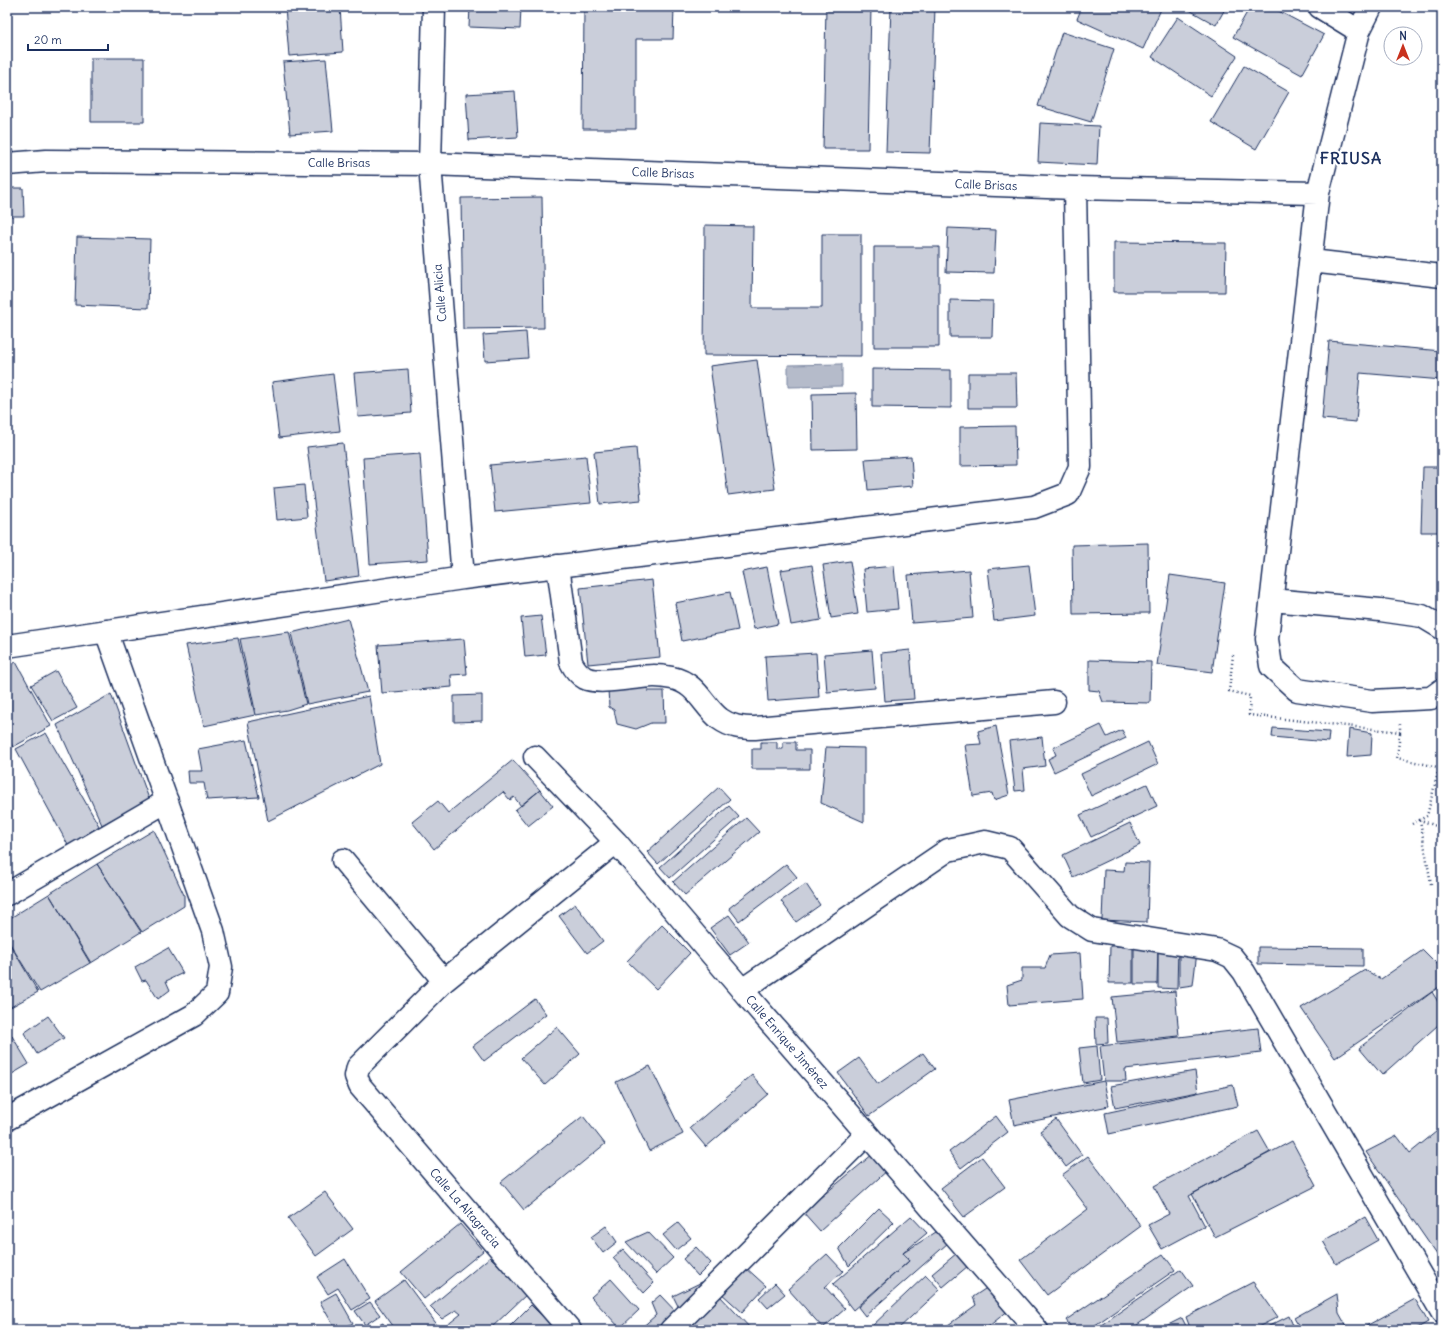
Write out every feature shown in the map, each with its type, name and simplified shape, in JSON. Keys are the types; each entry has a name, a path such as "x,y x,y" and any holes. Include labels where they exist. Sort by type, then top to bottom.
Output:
{"street":[{"name":"Calle Alicia","path":"434,7 430,164 463,578"},
{"path":"1320,7 1359,31"},
{"path":"1371,7 1359,31 1318,193 1267,639 1272,666 1296,690 1372,701 1431,698 1442,690"},
{"name":"Calle Brisas","path":"7,164 46,161 430,164 1074,188 1318,193"},
{"path":"7,646 463,578 1034,507 1068,494 1080,467 1074,188"},
{"path":"1310,261 1442,276"},
{"path":"558,566 571,662 576,671 585,678 595,681 654,676 674,679 692,687 720,719 730,725 743,728 755,728 1054,702"},
{"path":"1272,600 1380,610 1422,616 1442,628"},
{"path":"7,1119 194,1015 217,993 220,967 213,931 106,631"},
{"name":"Calle Enrique Jiménez","path":"535,757 616,842 742,990 1037,1330"},
{"path":"7,894 167,801"},
{"path":"343,860 444,981 616,842"},
{"path":"742,990 948,850 984,842 1010,848 1070,916 1092,930 1217,950 1232,957 1244,972 1442,1312"},
{"name":"Calle La Altagracia","path":"444,981 358,1067 356,1076 360,1086 570,1330"},
{"path":"671,1330 867,1134"}],"path":[{"path":"1400,732 1397,758 1440,768 1427,816 1412,824"},
{"path":"1420,820 1442,828"},
{"path":"1420,820 1432,884"}],"water":[{"path":"842,364 842,386 788,387 788,365"}],"building":[{"path":"285,7 340,7 343,52 289,56"},
{"path":"470,7 521,7 520,29 469,27"},
{"path":"584,7 674,7 673,39 636,39 636,129 583,129"},
{"path":"826,7 871,7 868,149 823,149"},
{"path":"891,7 935,7 930,153 886,152"},
{"path":"1082,7 1162,7 1143,49 1077,19"},
{"path":"1184,7 1226,7 1216,25"},
{"path":"1250,7 1271,7 1324,35 1302,75 1233,37"},
{"path":"1178,17 1237,56 1211,96 1152,57"},
{"path":"1062,32 1114,49 1091,122 1038,106"},
{"path":"91,58 144,58 144,122 91,122"},
{"path":"326,59 333,131 290,134 283,62"},
{"path":"1244,66 1289,92 1256,149 1211,122"},
{"path":"515,91 518,137 469,140 466,94"},
{"path":"1040,123 1099,126 1097,165 1038,162"},
{"path":"7,188 23,188 24,216 7,216"},
{"path":"542,197 544,328 463,329 461,198"},
{"path":"705,225 753,226 752,308 822,308 822,234 861,234 861,356 704,355"},
{"path":"948,228 996,230 994,273 946,272"},
{"path":"77,237 150,239 148,308 75,305"},
{"path":"1114,242 1226,243 1225,292 1114,292"},
{"path":"874,247 939,247 939,347 874,347"},
{"path":"950,300 993,301 992,337 950,337"},
{"path":"526,332 528,358 485,361 483,335"},
{"path":"1329,341 1442,351 1442,380 1360,373 1356,422 1322,419"},
{"path":"757,360 775,489 728,495 710,366"},
{"path":"408,369 411,413 358,417 354,373"},
{"path":"872,369 951,370 951,408 872,407"},
{"path":"968,373 1016,373 1017,408 968,408"},
{"path":"333,374 340,431 279,438 272,382"},
{"path":"856,393 857,449 813,450 812,394"},
{"path":"1015,426 1016,465 960,466 960,427"},
{"path":"343,443 359,576 324,581 307,447"},
{"path":"636,448 641,500 600,504 594,452"},
{"path":"420,454 428,560 370,564 363,458"},
{"path":"586,456 591,503 495,512 490,465"},
{"path":"911,456 913,486 868,490 865,459"},
{"path":"1423,467 1440,467 1438,532 1421,532"},
{"path":"304,485 307,517 277,520 274,488"},
{"path":"1148,543 1149,613 1073,614 1072,545"},
{"path":"850,561 858,614 831,618 823,565"},
{"path":"812,565 821,620 791,625 781,570"},
{"path":"1029,565 1035,616 994,621 988,569"},
{"path":"894,566 898,609 867,612 863,569"},
{"path":"767,567 778,624 754,629 742,572"},
{"path":"969,570 973,618 912,623 908,575"},
{"path":"1170,575 1225,583 1212,672 1157,665"},
{"path":"652,580 660,657 588,664 580,588"},
{"path":"730,592 738,630 682,641 675,603"},
{"path":"541,616 546,655 525,657 521,618"},
{"path":"348,619 368,692 307,704 291,633"},
{"path":"289,632 306,704 287,710 256,715 240,639"},
{"path":"238,638 255,715 204,726 186,645"},
{"path":"464,639 467,674 451,675 452,687 382,693 378,645"},
{"path":"872,650 875,688 827,692 824,654"},
{"path":"910,650 914,699 885,701 881,653"},
{"path":"816,653 819,697 768,701 765,656"},
{"path":"1089,660 1151,662 1150,703 1103,702 1099,691 1089,690"},
{"path":"16,662 51,726 13,747 7,736 7,667"},
{"path":"56,671 77,708 53,721 31,685"},
{"path":"648,688 648,691 664,691 665,723 651,723 636,729 617,724 614,710 609,707 608,689"},
{"path":"111,694 149,799 102,825 57,725"},
{"path":"482,695 482,721 454,722 454,696"},
{"path":"369,696 380,764 268,821 248,722"},
{"path":"1101,725 1107,737 1122,730 1126,738 1054,772 1048,759 1056,755 1053,748"},
{"path":"996,726 1009,795 994,800 992,793 973,796 965,745 981,744 978,731"},
{"path":"1273,728 1329,732 1328,742 1272,737"},
{"path":"1349,729 1372,733 1371,755 1347,757"},
{"path":"46,733 99,826 69,847 16,749"},
{"path":"1042,737 1045,766 1023,769 1025,790 1015,791 1009,741"},
{"path":"246,740 259,797 207,800 204,783 189,783 188,771 202,771 198,749"},
{"path":"761,742 777,742 777,749 783,749 783,742 796,742 796,750 810,750 810,769 752,769 752,749 761,749"},
{"path":"1148,742 1158,764 1091,796 1081,774"},
{"path":"826,747 864,748 864,822 821,803"},
{"path":"513,760 540,790 521,806 514,797 510,800 503,792 434,849 412,822 438,801 448,813"},
{"path":"1147,784 1157,806 1091,837 1080,815"},
{"path":"719,787 730,799 658,864 647,852"},
{"path":"540,790 553,806 528,826 515,810"},
{"path":"729,806 739,817 670,878 660,867"},
{"path":"746,818 759,832 685,895 673,882"},
{"path":"1130,823 1140,845 1073,877 1063,855"},
{"path":"154,830 184,895 184,906 142,932 97,864"},
{"path":"1125,862 1149,863 1147,922 1102,920 1104,870 1124,871"},
{"path":"97,864 141,932 91,963 49,894"},
{"path":"786,864 797,877 739,921 729,908"},
{"path":"806,884 820,905 796,922 781,901"},
{"path":"49,894 90,963 40,992 7,939 7,920"},
{"path":"575,904 603,941 587,953 559,916"},
{"path":"729,915 749,942 730,955 710,928"},
{"path":"662,925 690,953 656,989 627,961"},
{"path":"7,939 38,992 7,1009"},
{"path":"1110,946 1133,946 1133,983 1109,983"},
{"path":"1134,947 1158,947 1157,984 1134,984"},
{"path":"1178,947 1177,989 1158,988 1158,948"},
{"path":"1258,947 1363,948 1363,966 1258,964"},
{"path":"168,948 183,973 166,981 170,990 158,999 146,980 142,981 135,967"},
{"path":"1179,950 1197,952 1193,985 1179,987"},
{"path":"1423,950 1442,969 1442,985 1335,1058 1301,1008 1365,970 1381,979"},
{"path":"1080,953 1083,999 1009,1005 1007,985 1022,980 1022,968 1045,968 1050,955"},
{"path":"1175,991 1179,1036 1117,1042 1112,997"},
{"path":"1432,992 1442,1008 1442,1020 1382,1075 1359,1048"},
{"path":"535,999 546,1014 484,1061 473,1046"},
{"path":"48,1016 64,1038 37,1054 24,1033"},
{"path":"1095,1018 1107,1018 1108,1043 1096,1044"},
{"path":"557,1027 580,1054 545,1085 521,1058"},
{"path":"1258,1028 1261,1053 1125,1069 1126,1081 1104,1081 1100,1046"},
{"path":"12,1036 29,1064 7,1077 7,1039"},
{"path":"1097,1046 1100,1080 1083,1083 1079,1048"},
{"path":"923,1053 935,1069 869,1116 838,1073 859,1058 878,1084"},
{"path":"650,1066 683,1134 649,1151 616,1082"},
{"path":"1195,1071 1198,1092 1115,1108 1111,1086"},
{"path":"752,1075 768,1094 706,1147 690,1128"},
{"path":"1104,1081 1109,1106 1014,1125 1009,1100"},
{"path":"1233,1085 1238,1106 1109,1134 1105,1113"},
{"path":"583,1116 605,1144 524,1210 501,1182"},
{"path":"996,1116 1008,1132 961,1168 949,1152"},
{"path":"1056,1119 1082,1155 1066,1167 1040,1131"},
{"path":"1442,1127 1442,1262 1366,1152 1397,1136 1410,1153"},
{"path":"1258,1131 1270,1152 1189,1196 1205,1226 1162,1249 1148,1225 1169,1214 1154,1186"},
{"path":"1292,1141 1316,1186 1215,1237 1192,1194"},
{"path":"873,1154 889,1169 820,1231 803,1212"},
{"path":"1088,1156 1141,1226 1047,1295 1020,1260 1088,1209 1062,1175"},
{"path":"982,1157 1005,1187 964,1217 941,1188"},
{"path":"325,1192 353,1229 316,1256 288,1218"},
{"path":"879,1208 894,1222 849,1266 839,1248"},
{"path":"911,1216 927,1233 903,1253 909,1261 853,1310 833,1284"},
{"path":"1365,1217 1378,1240 1336,1264 1323,1241"},
{"path":"678,1223 691,1238 676,1250 663,1235"},
{"path":"460,1224 483,1251 424,1299 401,1272"},
{"path":"606,1226 617,1242 603,1253 591,1237"},
{"path":"648,1232 673,1258 656,1274 626,1242"},
{"path":"936,1232 948,1243 865,1316 858,1307 909,1261 903,1253"},
{"path":"696,1247 711,1263 698,1276 683,1259"},
{"path":"623,1249 654,1283 644,1293 613,1258"},
{"path":"957,1253 968,1266 943,1287 932,1274"},
{"path":"827,1254 843,1271 825,1287 845,1309 823,1328 788,1289"},
{"path":"1163,1254 1175,1270 1088,1330 1073,1330 1066,1320"},
{"path":"490,1257 528,1293 489,1330 450,1330 446,1326 461,1314 456,1310 442,1319 430,1307"},
{"path":"345,1259 370,1299 352,1310 338,1288 328,1294 317,1277"},
{"path":"744,1266 766,1286 742,1312 720,1292"},
{"path":"1181,1269 1193,1286 1130,1330 1094,1330"},
{"path":"926,1275 940,1290 897,1330 874,1330 871,1327"},
{"path":"611,1279 639,1310 620,1328 591,1297"},
{"path":"404,1280 441,1330 396,1330 375,1301"},
{"path":"704,1281 708,1288 682,1314 673,1296"},
{"path":"1253,1282 1278,1317 1252,1330 1191,1330 1186,1317"},
{"path":"775,1283 785,1294 768,1308 759,1298"},
{"path":"988,1287 1009,1310 984,1330 941,1330 976,1305 973,1297"},
{"path":"336,1293 353,1323 340,1330 336,1330 320,1302"},
{"path":"1337,1294 1339,1313 1348,1329 1301,1330 1294,1318"},
{"path":"660,1295 679,1315 662,1330 639,1330 656,1315 651,1303"},
{"path":"720,1296 752,1330 697,1330 691,1323"},
{"path":"1415,1299 1428,1322 1414,1330 1359,1330"},
{"path":"370,1302 380,1315 365,1325 355,1311"},
{"path":"531,1305 550,1324 544,1330 506,1330"},
{"path":"1289,1316 1295,1330 1261,1330"},
{"path":"1182,1318 1188,1330 1165,1330 1164,1327"},
{"path":"383,1323 386,1330 368,1330"}],"district":[{"name":"FRIUSA","path":"1351,158"}]}
